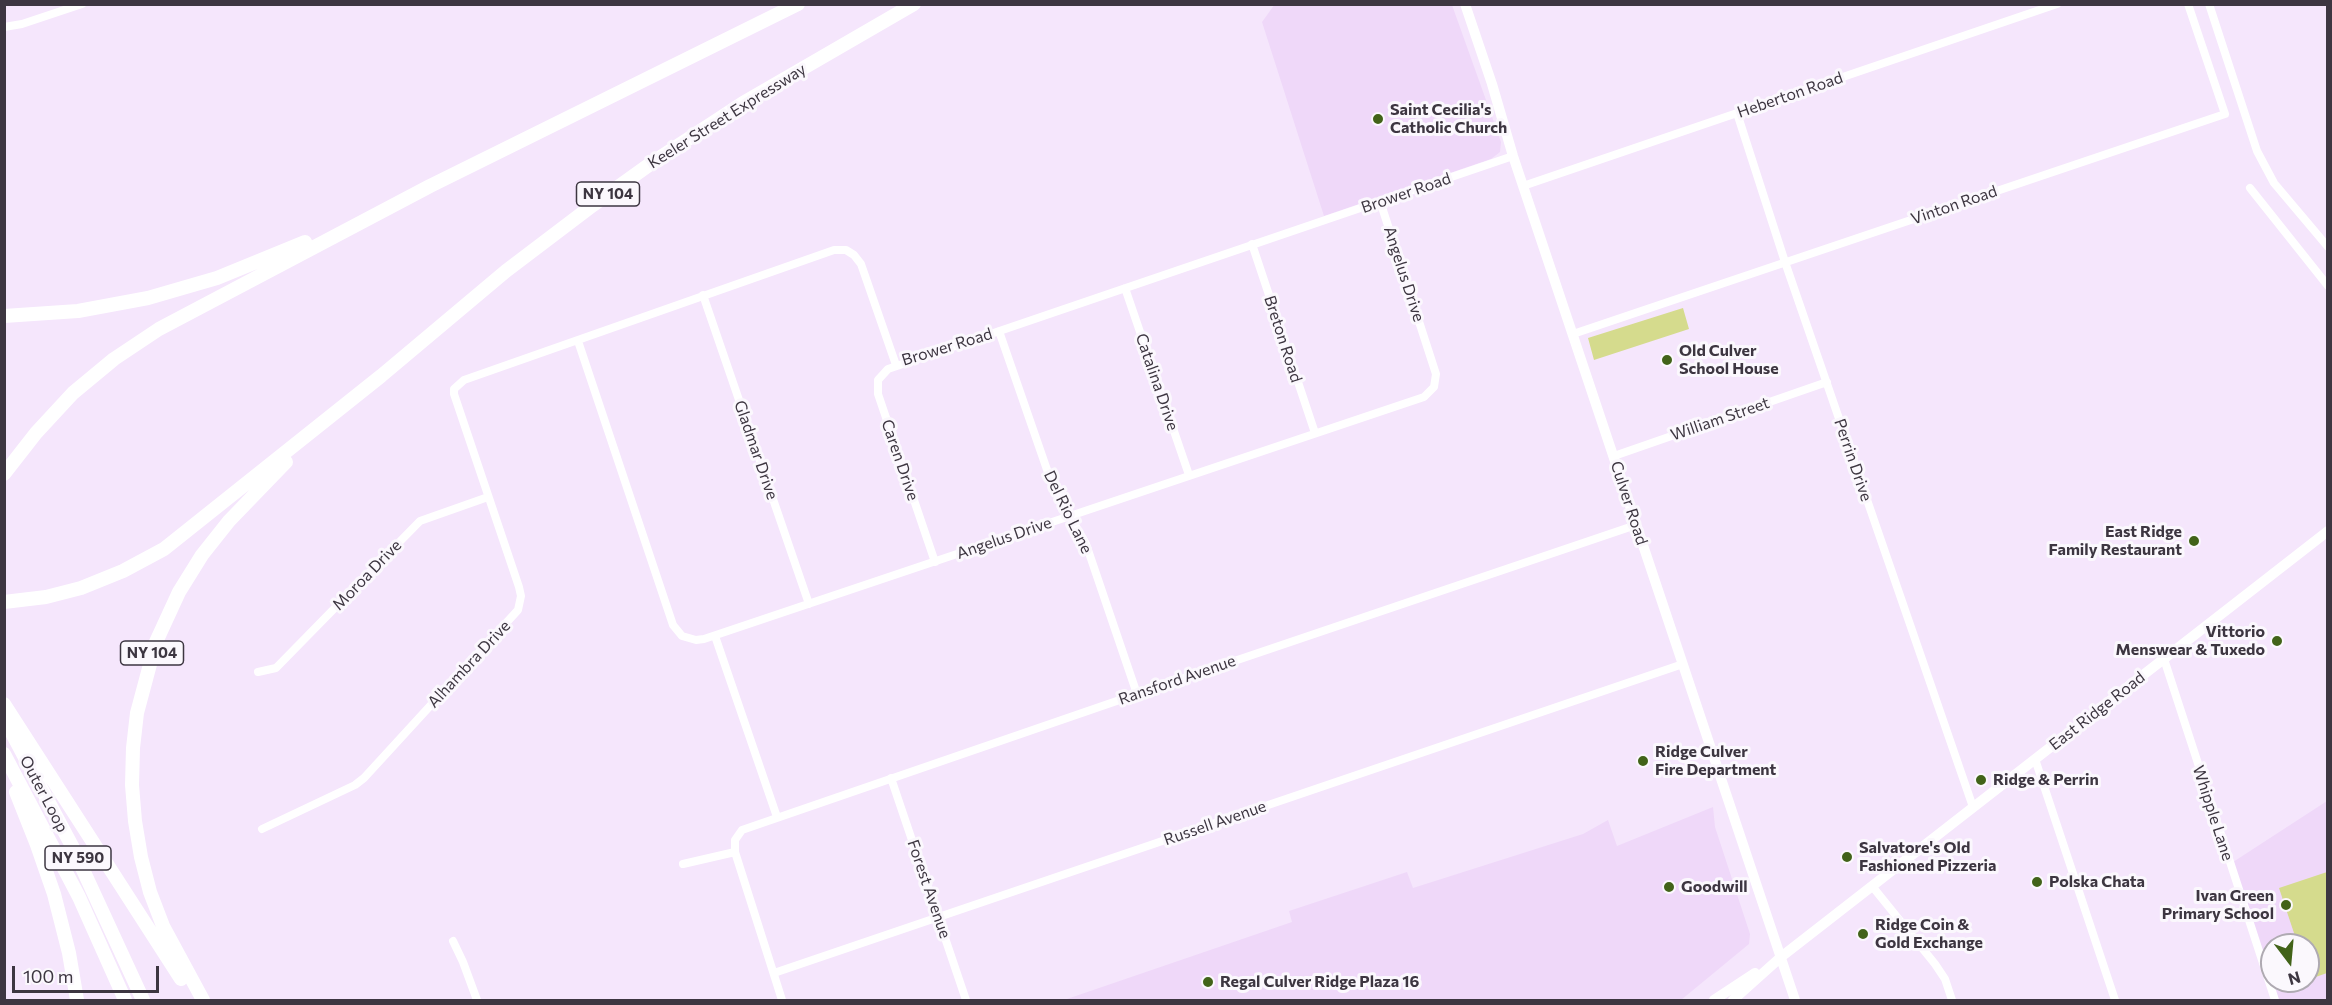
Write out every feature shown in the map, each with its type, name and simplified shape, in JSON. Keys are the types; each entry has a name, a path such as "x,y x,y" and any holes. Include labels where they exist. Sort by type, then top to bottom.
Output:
{"highway":[{"path":"4,474 36,433 73,393 144,338 430,186 798,4"},
{"name":"Keeler Street Expressway","path":"381,376 513,265 615,189 727,113 914,4"},
{"path":"853,38 926,4"},
{"path":"4,316 43,315 95,308 148,298 200,284 267,259 430,186"},
{"path":"4,602 46,597 81,588 157,554 381,376"},
{"name":"NY 104","path":"203,1000 171,942 156,909 137,839 133,803 133,748 137,713 145,677 169,610 190,573 215,538 259,489 381,376"},
{"path":"4,704 195,1000"},
{"name":"Outer Loop","path":"4,719 76,856 143,1000"},
{"name":"Outer Loop","path":"4,754 79,897 125,1000"},
{"path":"4,769 35,839 52,888 69,953 77,1000"}],"main road":[{"name":"Culver Road","path":"1465,4 1483,55 1513,156 1796,1000"},
{"name":"East Ridge Road","path":"1733,1000 1781,957 2328,531"},
{"name":"East Ridge Road","path":"1714,1000 1781,957"}],"street":[{"path":"4,27 22,24 82,4"},
{"name":"Heberton Road","path":"1523,186 2057,4"},
{"name":"Vinton Road","path":"1573,334 2225,114 2188,4"},
{"path":"2209,4 2257,151 2274,183 2328,247"},
{"name":"Perrin Drive","path":"1737,113 1785,262 1973,807"},
{"name":"Brower Road","path":"454,389 464,380 834,250 846,250 854,255 861,264 896,365 1513,156"},
{"path":"2250,188 2328,286"},
{"name":"Angelus Drive","path":"578,341 673,625 688,639 696,640 715,636 1424,397 1430,393 1436,381 1433,360 1380,201"},
{"name":"Breton Road","path":"1252,244 1315,433"},
{"name":"Catalina Drive","path":"1125,288 1189,476"},
{"name":"Gladmar Drive","path":"704,296 809,604"},
{"name":"Del Rio Lane","path":"999,331 1053,487 1086,544 1137,694"},
{"name":"Caren Drive","path":"896,365 882,374 878,380 878,394 935,562"},
{"name":"William Street","path":"1614,456 1827,382"},
{"name":"Alhambra Drive","path":"262,829 355,785 364,778 518,610 521,596 454,389"},
{"name":"Moroa Drive","path":"258,672 276,668 420,520 488,497"},
{"name":"Ransford Avenue","path":"735,852 735,840 742,830 777,816 1636,525"},
{"path":"715,636 777,816"},
{"name":"Whipple Lane","path":"2164,658 2275,1000"},
{"name":"Russell Avenue","path":"774,973 1683,663"},
{"path":"2035,759 2115,1000"},
{"name":"Forest Avenue","path":"891,778 966,1000"},
{"path":"683,864 735,852 782,1000"},
{"path":"1872,886 1935,964 1945,979 1953,1000"},
{"path":"453,941 477,1000"}],"shaded area":[{"path":"1275,4 1452,5 1501,142 1500,152 1491,159 1324,216 1262,22"},
{"name":"Ivan Green Primary School","path":"2327,801 2327,1000 2275,1000 2273,993 2320,993 2320,933 2260,933 2260,955 2230,864"},
{"path":"1713,807 1715,827 1750,934 1749,944 1681,1000 1064,1000 1292,922 1289,911 1407,872 1413,888 1583,834 1608,820 1617,846"}],"green space":[{"path":"1683,308 1689,329 1594,360 1588,338"},
{"path":"2327,872 2327,973 2320,975 2320,933 2294,933 2279,888"}],"place":[{"name":"Saint Cecilia's Catholic Church","path":"1378,119"},
{"name":"Old Culver School House","path":"1667,360"},
{"name":"East Ridge Family Restaurant","path":"2194,541"},
{"name":"Vittorio Menswear & Tuxedo","path":"2277,641"},
{"name":"Ridge Culver Fire Department","path":"1643,761"},
{"name":"Ridge & Perrin","path":"1981,780"},
{"name":"Salvatore's Old Fashioned Pizzeria","path":"1847,857"},
{"name":"Polska Chata","path":"2037,882"},
{"name":"Goodwill","path":"1669,887"},
{"name":"Ivan Green Primary School","path":"2286,905"},
{"name":"Ridge Coin & Gold Exchange","path":"1863,934"},
{"name":"Regal Culver Ridge Plaza 16","path":"1208,982"}]}
